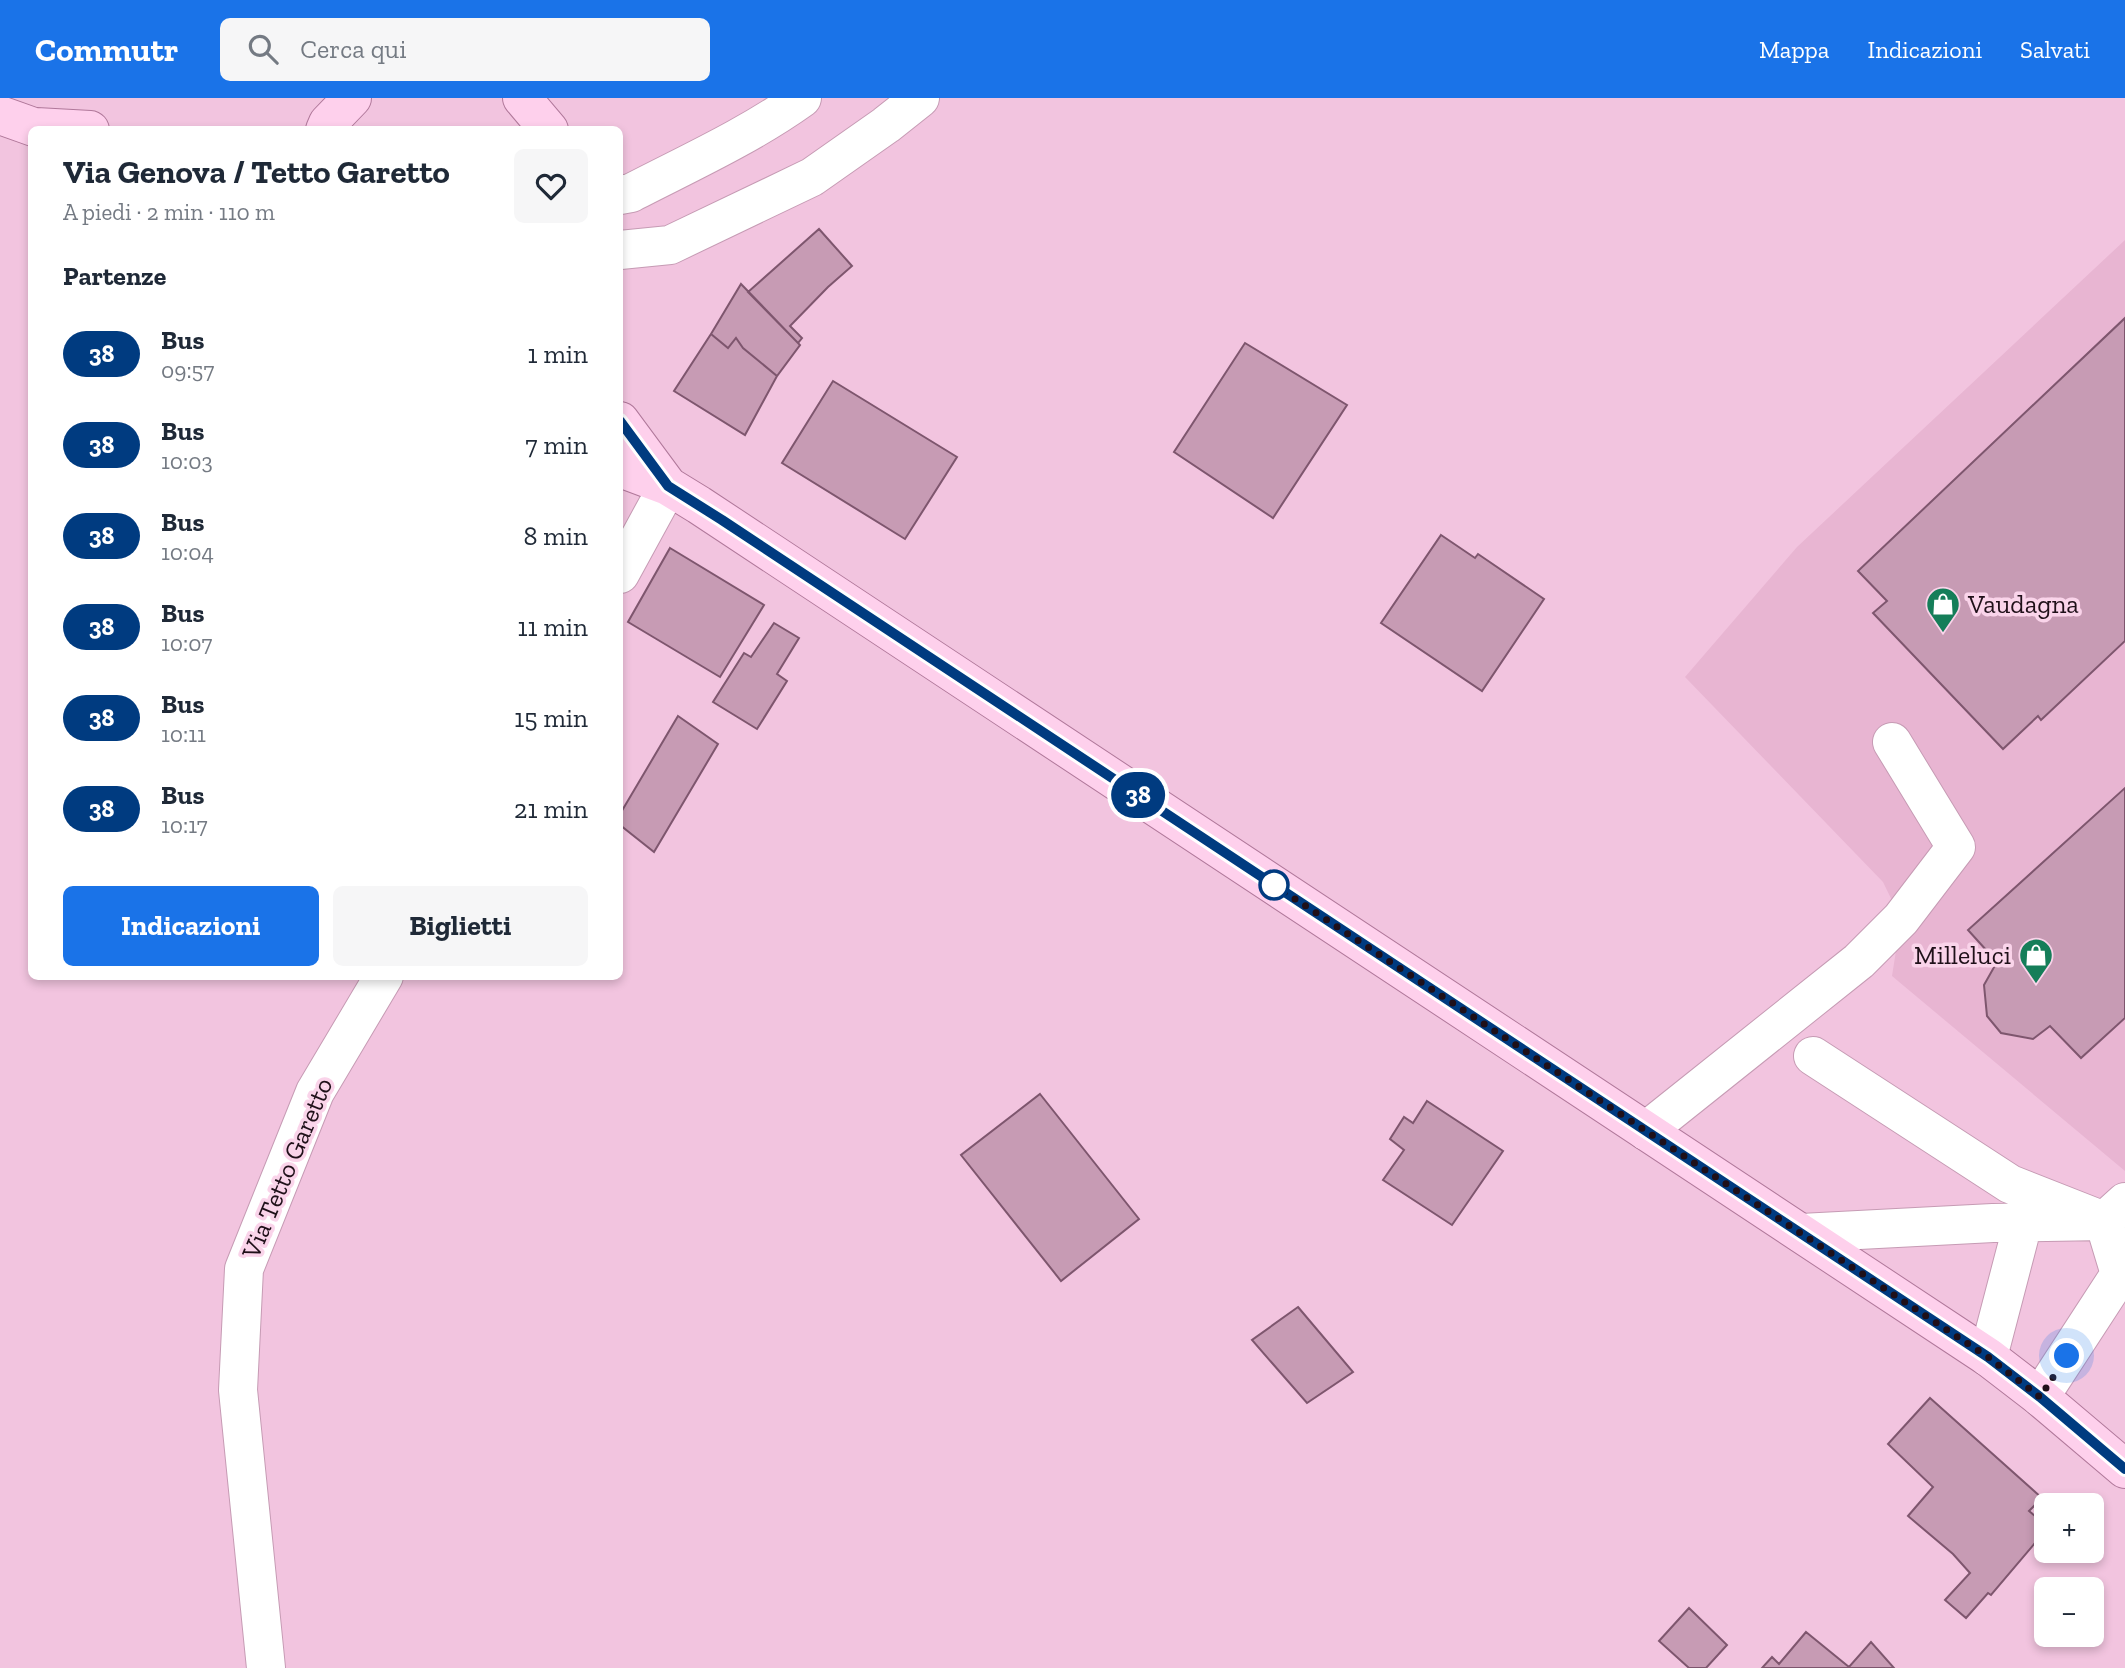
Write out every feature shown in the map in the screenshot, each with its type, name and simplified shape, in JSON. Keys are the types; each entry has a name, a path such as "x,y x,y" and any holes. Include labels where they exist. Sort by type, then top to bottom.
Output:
{"main road":[{"path":"523,98 546,126"},
{"path":"0,115 33,126"},
{"path":"623,425 668,486"},
{"path":"623,469 668,486 699,505 1988,1357 2125,1469"}],"street":[{"path":"623,194 631,193 771,120 802,98"},
{"path":"623,250 670,245 812,177 920,98"},
{"path":"623,568 668,486"},
{"path":"1646,1131 1859,961 1901,919 1956,847 1892,742"},
{"name":"Via Tetto Garetto","path":"266,1668 239,1390 244,1269 315,1092 382,980"},
{"path":"1814,1056 2010,1184 2115,1212"},
{"path":"1801,1233 2023,1223 2115,1212"},
{"path":"2040,1397 2122,1276 2115,1212"},
{"path":"1988,1357 2023,1223"}],"shaded area":[{"path":"2125,240 2125,1171 1892,976 1901,919 1883,882 1685,677 1797,547"}],"building":[{"path":"819,229 852,266 790,326 802,338 798,343 748,292"},
{"path":"741,284 800,345 777,376 743,348 736,338 728,348 711,334"},
{"path":"2125,318 2125,641 2041,720 2038,716 2003,749 1873,613 1887,601 1858,571"},
{"path":"711,334 728,348 736,338 743,348 777,376 745,435 674,391"},
{"path":"1245,343 1347,405 1273,518 1174,452"},
{"path":"833,381 957,457 905,539 782,463"},
{"path":"1441,535 1475,558 1478,554 1544,599 1482,691 1381,623"},
{"path":"670,548 764,605 720,677 628,622"},
{"path":"774,623 799,638 777,674 787,681 757,729 713,702 744,653 751,657"},
{"path":"678,716 718,744 654,852 623,827 623,809"},
{"path":"2125,788 2125,1018 2081,1058 2050,1026 2033,1039 2001,1033 1987,1016 1984,985 1997,962 1968,930"},
{"path":"1040,1094 1139,1219 1061,1281 961,1155"},
{"path":"1427,1101 1503,1151 1452,1225 1383,1180 1404,1150 1390,1139 1404,1117 1413,1123"},
{"path":"1298,1307 1353,1372 1307,1403 1252,1340"},
{"path":"1930,1398 2036,1493 2034,1493 2034,1506 2029,1511 2034,1515 2034,1544 1991,1595 1988,1593 1966,1618 1945,1600 1970,1573 1953,1554 1908,1516 1933,1487 1888,1444"},
{"path":"1689,1608 1727,1645 1706,1668 1689,1668 1659,1641"},
{"path":"1806,1632 1849,1667 1871,1642 1894,1668 1762,1668 1772,1657 1779,1664"}],"bus line":[{"name":"38","path":"623,425 668,486 1988,1357 2125,1469"}],"place":[{"name":"Vaudagna","path":"1943,634"},
{"name":"Milleluci","path":"2036,985"}],"route":[{"path":"1274,885 1988,1357 2040,1397 2067,1356"}]}
